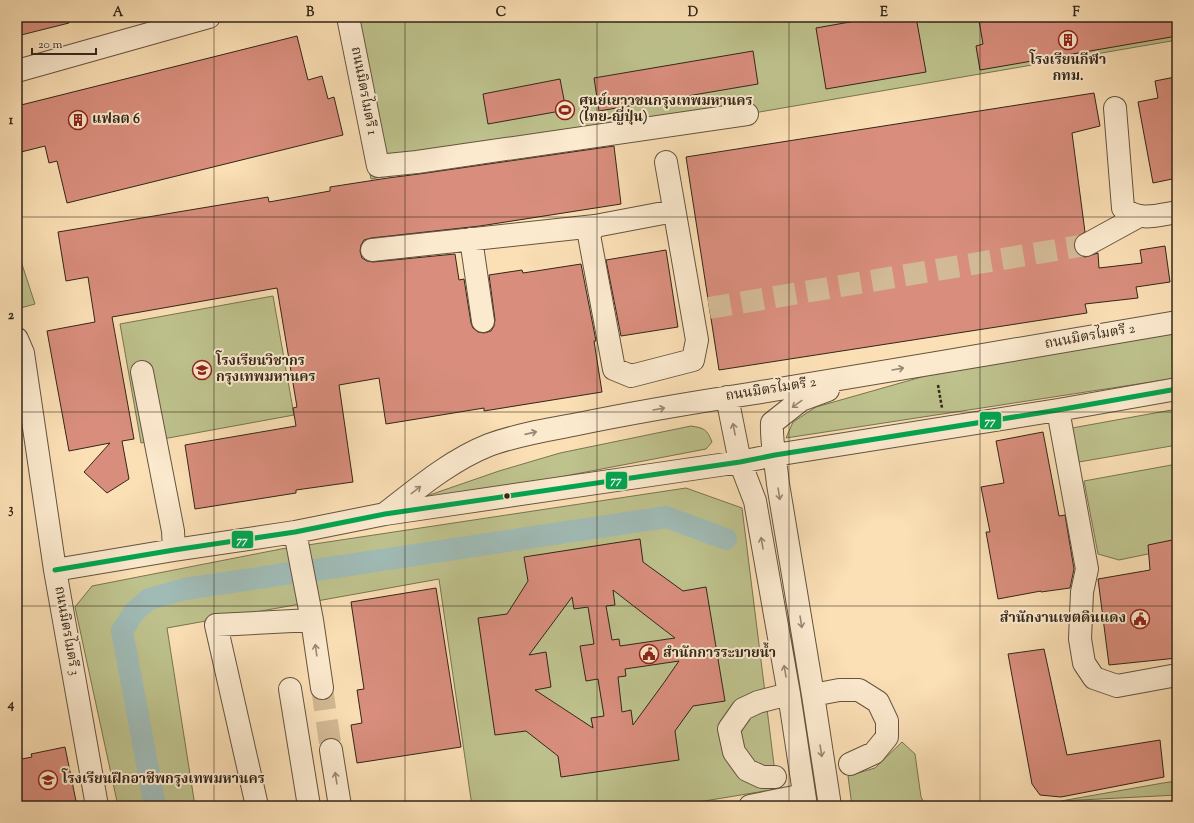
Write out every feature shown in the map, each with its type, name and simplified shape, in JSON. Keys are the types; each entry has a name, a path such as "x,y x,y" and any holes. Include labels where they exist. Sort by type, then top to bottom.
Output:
{"street":[{"path":"17,71 209,17"},
{"name":"ถนนมิตรไมตรี 1","path":"348,17 378,166 417,162 747,114"},
{"path":"1115,108 1123,208 1132,214 1146,217 1177,212"},
{"path":"595,226 589,235 614,369 631,376 693,360 697,340 700,309 674,211 666,162"},
{"path":"372,250 595,226 674,211"},
{"path":"1086,245 1139,216"},
{"path":"471,240 483,322"},
{"name":"ถนนมิตรไมตรี 2","path":"385,514 457,462 489,445 528,434 727,397 1177,322"},
{"name":"ถนนมิตรไมตรี 3","path":"17,339 23,353 55,570 97,806"},
{"path":"142,372 173,531 174,550"},
{"path":"830,806 778,484 775,455 771,439 772,423 802,400 872,374"},
{"name":"ถนนมิตรไมตรี 2","path":"55,570 295,532 385,514 740,462 1177,389"},
{"path":"727,397 740,462 755,501 789,694 805,801 750,806"},
{"path":"1058,410 1087,569 1082,592 1080,639 1084,663 1094,678 1117,686 1177,675"},
{"path":"295,532 312,620 322,688"},
{"path":"257,806 216,625 312,620"},
{"path":"290,689 309,806"},
{"path":"813,695 839,690 859,690 878,702 887,721 887,737 874,753 850,764"},
{"path":"775,777 762,777 747,770 734,752 729,729 743,709 758,702 789,694"},
{"path":"331,750 340,806"}],"path":[{"path":"937,381 942,414"}],"green space":[{"name":"ศูนย์เยาวชนกรุงเทพมหานคร (ไทย-ญี่ปุ่น)","path":"337,17 1177,17 1177,40 371,179"},
{"path":"17,249 35,304 17,309"},
{"path":"273,296 294,415 141,443 120,324"},
{"path":"1177,333 1177,378 786,438 793,422 816,407 925,376"},
{"path":"1177,409 1177,445 1079,462 1072,428"},
{"path":"691,426 707,432 712,442 706,449 440,500 418,499 499,471 560,453"},
{"path":"1177,464 1177,548 1119,560 1098,554 1084,481"},
{"path":"686,488 742,508 777,789 674,806 472,806 439,579 167,628 195,806 118,806 75,607 92,586 281,549"},
{"path":"902,742 915,754 921,797 926,806 852,806 848,776 875,768"},
{"path":"1177,781 1177,795 1061,801 1163,783"}],"building":[{"path":"17,17 68,17 69,23 17,36"},
{"path":"878,17 916,17 926,72 826,89 816,28"},
{"name":"โรงเรียนกีฬา กทม.","path":"1005,17 1177,17 1177,36 980,70 976,46 983,44 979,21"},
{"name":"แฟลต 6","path":"297,36 308,80 322,76 328,99 334,97 343,135 67,203 57,161 49,163 45,146 17,153 17,106"},
{"path":"753,51 758,84 599,111 594,78"},
{"path":"1175,77 1177,90 1177,178 1153,183 1138,102 1158,98 1155,81"},
{"path":"560,79 566,110 488,124 483,94"},
{"path":"1094,93 1100,126 1072,133 1085,232 1075,239 1075,251 1079,255 1085,257 1098,253 1099,268 1142,263 1140,250 1165,246 1170,282 1136,287 1138,298 1085,304 1087,313 719,370 686,157"},
{"path":"614,146 621,204 480,226 371,238 364,240 360,251 362,258 373,262 455,254 459,280 464,279 471,323 473,328 478,332 484,333 491,331 495,320 489,275 522,270 523,273 581,264 596,341 594,341 602,392 484,411 484,408 386,424 379,378 339,385 353,482 296,490 296,493 195,509 185,445 296,426 293,408 297,407 277,288 112,317 134,439 122,441 129,479 107,493 84,472 110,443 69,451 47,331 95,322 88,277 66,281 58,232 268,197 269,202 330,191 330,187 388,178"},
{"path":"666,250 678,327 621,336 606,260"},
{"path":"1043,432 1059,516 1065,515 1074,569 1070,588 1041,591 998,599 986,532 990,532 981,487 1004,483 996,441"},
{"name":"สำนักการระบายน้ำ","path":"640,539 643,562 683,591 706,587 725,701 693,706 675,731 679,760 561,777 558,756 526,731 495,735 478,618 507,614 528,581 524,557","holes":["613,590 658,625 675,638 620,646 619,639 612,640 606,606 615,605","572,597 574,609 588,607 594,644 580,646 586,681 598,679 604,716 591,718 593,728 535,690 551,687 546,652 529,655","679,661 633,725 631,710 622,712 618,677 626,676 625,669"]},
{"name":"สำนักงานเขตดินแดง","path":"1177,539 1177,658 1109,665 1098,579 1150,570 1148,545"},
{"path":"436,588 461,747 357,763 351,725 362,723 357,690 364,689 351,602"},
{"path":"1044,649 1067,755 1160,740 1164,777 1061,797 1040,795 1032,784 1008,654"},
{"name":"โรงเรียนฝึกอาชีพกรุงเทพมหานคร","path":"65,747 77,806 17,806 17,760 32,757 31,754"}],"waterway":[{"path":"309,571 666,517 726,539"},
{"path":"155,806 122,631 135,611 149,599 185,589 291,573"}],"tunnel":[{"path":"709,308 1086,245"},
{"path":"322,688 331,750"}],"transit line":[{"name":"77","path":"55,570 295,532 385,514 740,462 1177,389"}],"place":[{"name":"โรงเรียนกีฬา กทม.","path":"1068,40"},
{"name":"ศูนย์เยาวชนกรุงเทพมหานคร (ไทย-ญี่ปุ่น)","path":"565,110"},
{"name":"แฟลต 6","path":"78,120"},
{"name":"โรงเรียนวิชากร กรุงเทพมหานคร","path":"202,370"},
{"name":"สำนักงานเขตดินแดง","path":"1140,619"},
{"name":"สำนักการระบายน้ำ","path":"649,654"},
{"name":"โรงเรียนฝึกอาชีพกรุงเทพมหานคร","path":"48,780"}]}
